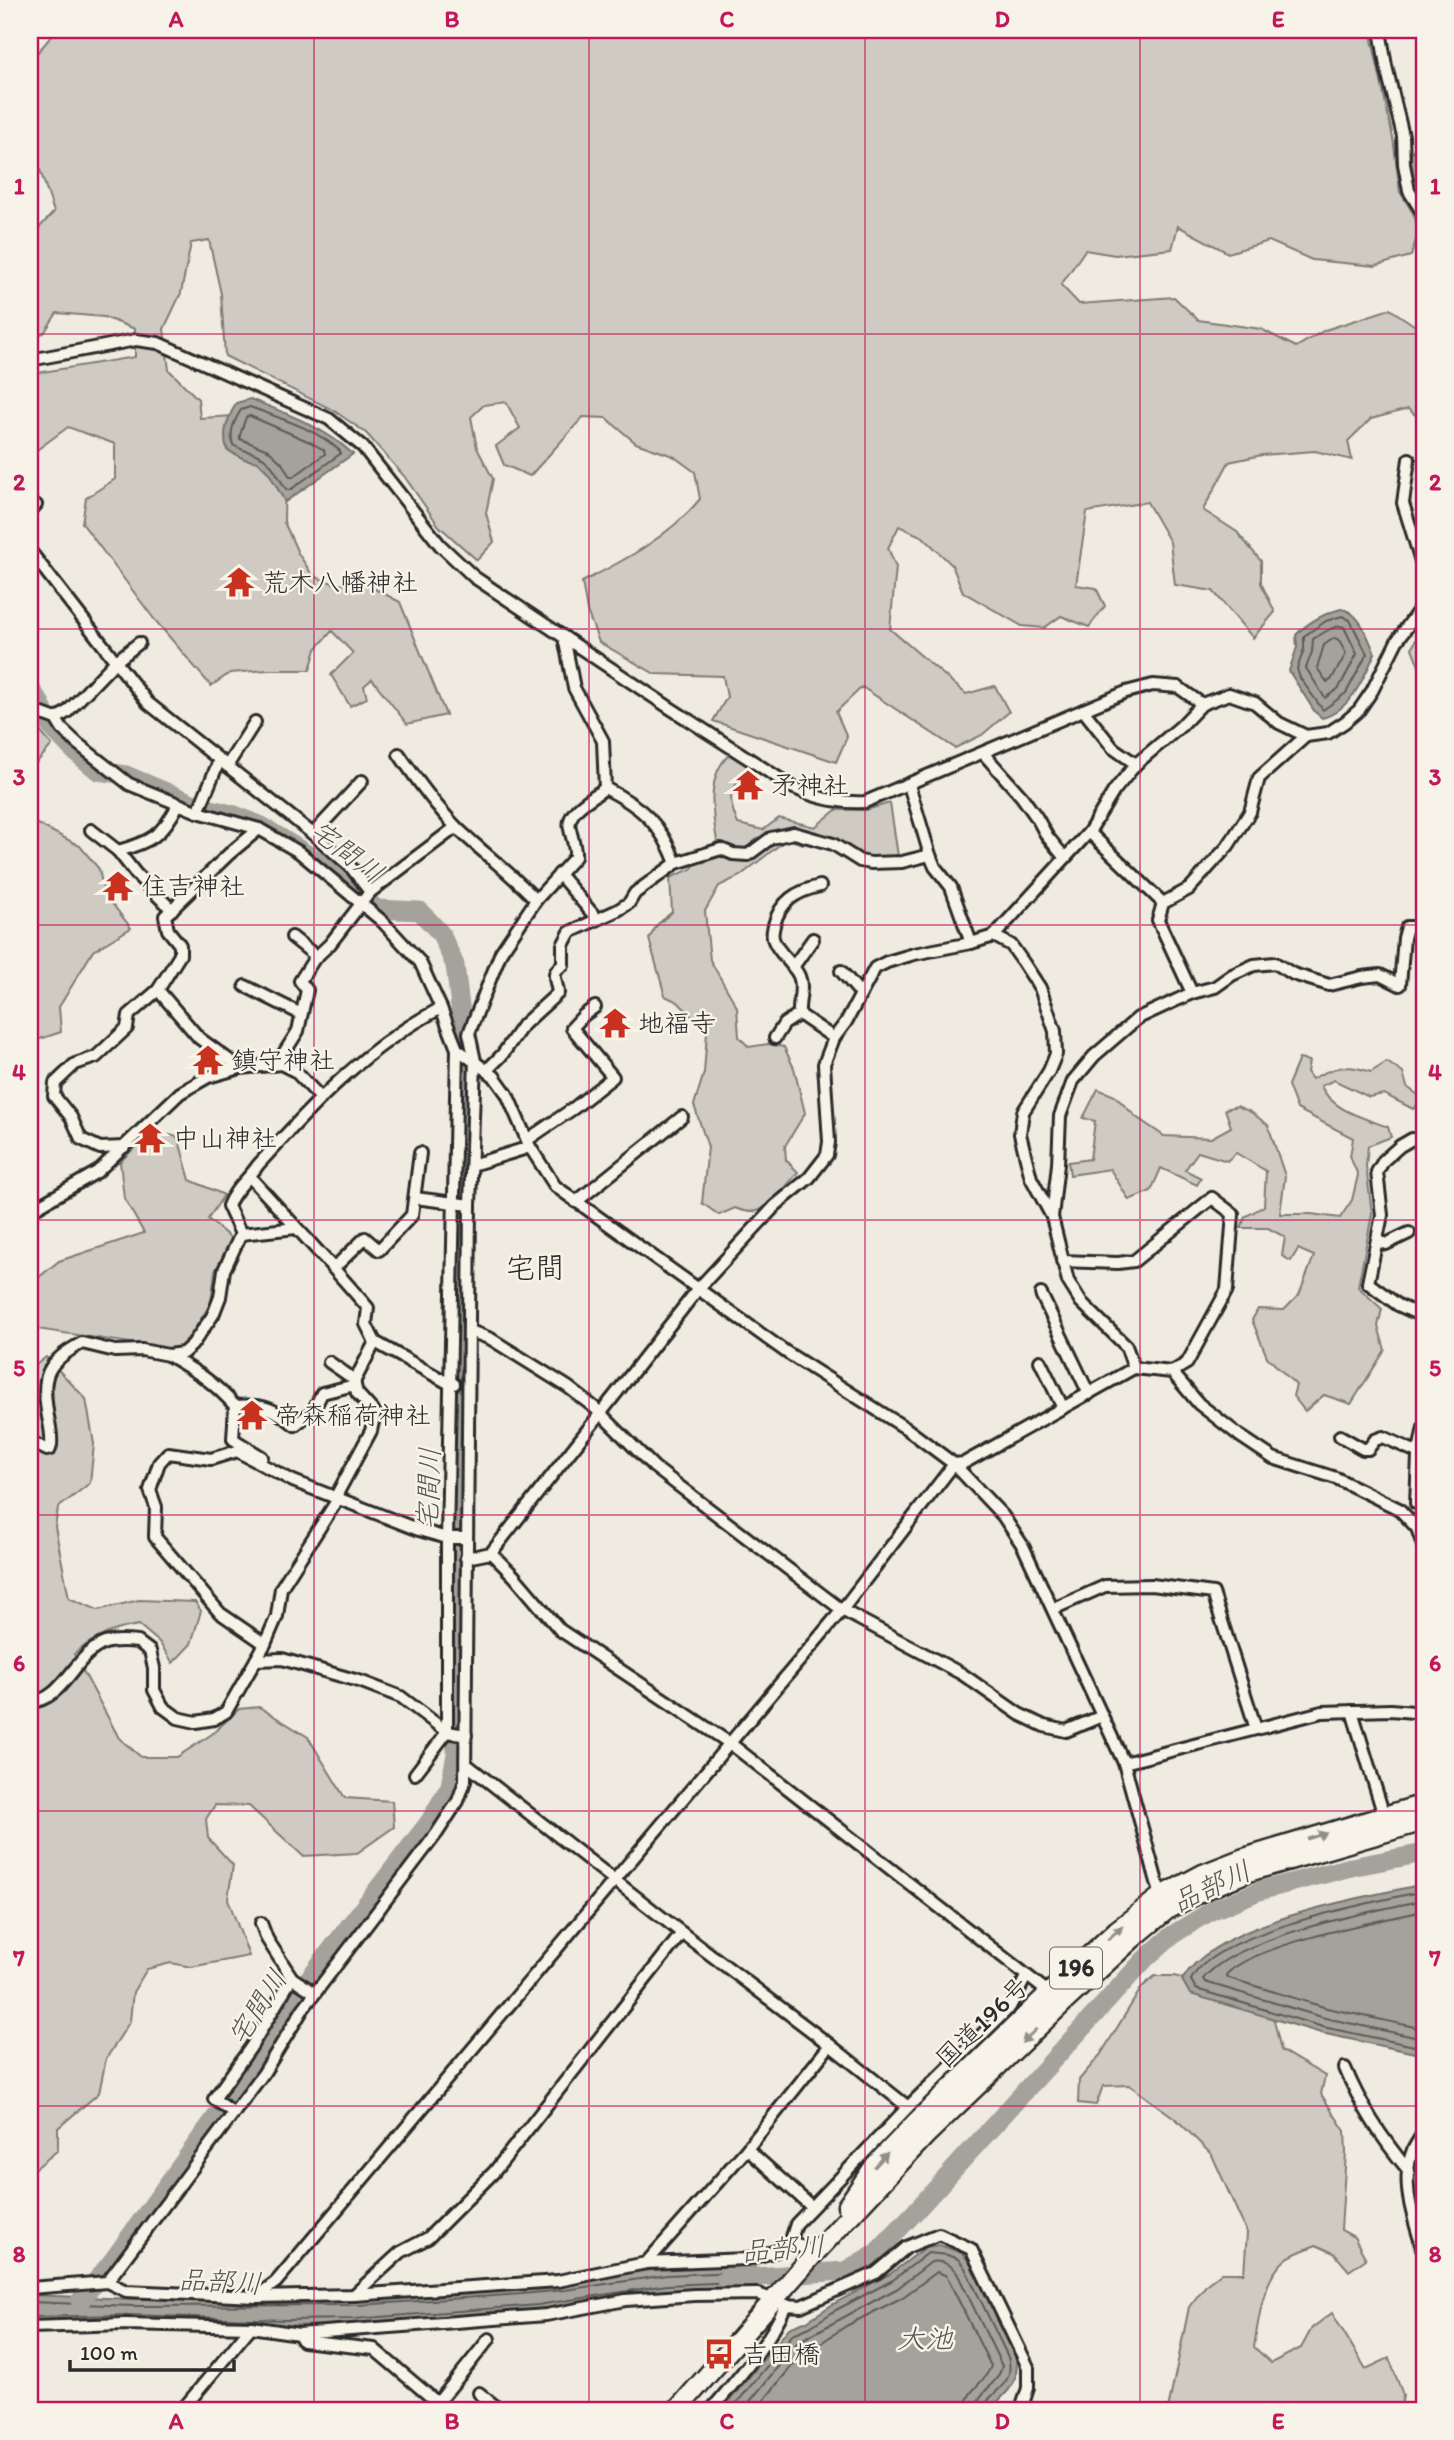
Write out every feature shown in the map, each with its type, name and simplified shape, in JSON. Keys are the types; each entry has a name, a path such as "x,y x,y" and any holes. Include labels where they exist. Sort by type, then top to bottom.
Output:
{"highway":[{"name":"国道196号","path":"1386,1824 1424,1804"},
{"name":"国道196号","path":"677,2410 781,2302 788,2283 810,2258 876,2165 916,2122 1056,1998 1117,1930 1164,1903 1203,1874 1244,1858 1386,1824 1424,1821"}],"street":[{"path":"1380,30 1403,136 1409,191 1424,215"},
{"path":"30,360 135,340 158,343 329,419 363,447 440,545 474,577 772,774 815,798 842,803 865,802 1126,692 1153,685 1178,687 1202,704"},
{"path":"1409,459 1403,503 1424,571"},
{"path":"30,551 148,703 350,866 365,898 420,962 457,1049 460,1205 455,1538 456,1733 466,1764 465,1781 458,1801 437,1833 315,1993 234,2113 107,2282"},
{"path":"466,1558 491,1553 698,1289 776,1205 808,1178 827,1155 829,1142 824,1065 834,1038 875,968 887,962 994,936 1089,832 1114,791 1136,764 1181,726 1202,704 1229,694 1255,703 1279,723 1306,736 1328,733 1359,710 1372,691 1397,641 1424,603"},
{"path":"564,637 574,688 603,741 605,788"},
{"path":"56,719 67,712 115,662 139,643"},
{"path":"30,706 37,712 56,719 78,744 129,784 198,812 259,829 299,852 365,898"},
{"path":"1083,710 1113,748 1136,764"},
{"path":"198,812 203,796 223,763 255,723"},
{"path":"1192,993 1158,920 1163,903 1189,889 1228,846 1250,812 1259,778 1306,736"},
{"path":"983,753 1022,797 1065,858"},
{"path":"399,754 456,827 514,876 537,900"},
{"path":"313,834 362,781"},
{"path":"909,785 930,855 935,867 951,887 971,943"},
{"path":"605,788 631,801 655,822 667,839 677,863"},
{"path":"415,1774 456,1733 466,1558 455,1538 458,1385 470,1331 460,1205 472,1165 475,1060 469,1033 501,952 537,900 575,857 576,849 568,824 572,814 605,788"},
{"path":"118,851 158,836 178,805"},
{"path":"281,1064 284,1053 298,1031 307,990 300,981 317,957 365,898 456,827"},
{"path":"124,1147 100,1148 81,1139 71,1117 54,1096 55,1083 75,1064 96,1057 127,1028 128,1015 159,990 180,955 180,945 168,930 165,916 259,829"},
{"path":"90,830 118,851 136,874 172,910"},
{"path":"1089,832 1163,903"},
{"path":"487,1070 502,1055 523,1025 558,993 554,976 556,968 563,965 563,945 570,932 618,911 629,903 635,893 677,863 721,849 733,854 748,855 771,838 794,833 833,844 860,860 871,863 902,862 930,855"},
{"path":"559,874 597,919"},
{"path":"799,1014 800,978 772,936 783,904 795,894 820,887"},
{"path":"1052,1217 1060,1116 1073,1082 1094,1056 1138,1018 1192,993 1215,988 1232,975 1254,965 1275,963 1293,974 1329,985 1380,975 1400,985 1407,927 1424,927"},
{"path":"994,936 1011,945 1040,988 1055,1031 1056,1054 1049,1071 1023,1112 1020,1134 1031,1178 1052,1217 1068,1281 1082,1302 1126,1346 1133,1368"},
{"path":"292,937 317,957"},
{"path":"793,967 813,939"},
{"path":"841,971 861,994"},
{"path":"245,986 301,1014"},
{"path":"159,990 200,1038 240,1068"},
{"path":"472,1165 529,1144 613,1077 572,1028 584,1014 595,1007"},
{"path":"242,1234 228,1206 233,1193 250,1177 257,1164 320,1097 408,1025 441,1008"},
{"path":"775,1038 784,1024 799,1014"},
{"path":"799,1014 834,1038"},
{"path":"457,1049 487,1070 506,1094 529,1144 555,1186 786,1352 906,1429 954,1464 1003,1516 1023,1546 1124,1763 1164,1903"},
{"path":"30,1211 97,1172 180,1093 208,1077 240,1068 281,1064 295,1071 320,1097"},
{"path":"576,1202 682,1117"},
{"path":"1424,1141 1412,1139 1399,1146 1384,1160 1377,1172 1382,1214 1368,1283 1398,1305 1424,1317"},
{"path":"334,1268 365,1238 379,1250 412,1215 420,1153"},
{"path":"250,1177 309,1239 368,1308 366,1324 375,1342 458,1385"},
{"path":"415,1198 460,1205"},
{"path":"256,2297 276,2282 614,1879 731,1744 842,1610 954,1464 964,1463 1133,1368 1172,1372 1186,1363 1227,1290 1233,1214 1212,1198 1134,1261 1062,1261"},
{"path":"242,1234 296,1228"},
{"path":"1377,1241 1386,1244 1409,1233"},
{"path":"30,1441 50,1449 52,1439 44,1392 45,1378 65,1353 82,1343 115,1352 142,1350 168,1355 183,1353 192,1345 213,1315 220,1297 224,1270 242,1234"},
{"path":"1041,1294 1089,1394"},
{"path":"470,1331 492,1339 568,1387 600,1413 654,1467 842,1610 962,1674 1019,1714 1044,1726 1066,1731 1102,1716"},
{"path":"30,1702 49,1697 90,1652 106,1642 138,1642 150,1651 154,1668 153,1690 163,1707 178,1718 196,1722 214,1719 226,1712 265,1644 277,1616 281,1588 336,1499 371,1431 375,1413 357,1393 355,1382 375,1342"},
{"path":"168,1355 205,1376 234,1406 233,1439 263,1458 265,1467"},
{"path":"1040,1361 1063,1408"},
{"path":"329,1362 355,1382"},
{"path":"1172,1372 1199,1404 1273,1458 1336,1478 1399,1509 1416,1528 1424,1548"},
{"path":"234,1406 272,1408 295,1425 313,1412 322,1393 355,1382"},
{"path":"1404,1514 1420,1503 1419,1453 1424,1427"},
{"path":"1340,1436 1363,1449 1368,1449 1375,1440 1383,1437 1419,1453"},
{"path":"265,1644 220,1613 155,1537 156,1507 150,1490 159,1463 167,1453 211,1459 237,1451 293,1482 418,1530 455,1538"},
{"path":"491,1553 560,1630 731,1744 1056,1998"},
{"path":"1053,1609 1105,1586 1152,1585 1213,1593 1256,1729"},
{"path":"256,1660 282,1659 362,1682 401,1697 456,1733"},
{"path":"1124,1763 1322,1712 1391,1710 1424,1713"},
{"path":"1352,1711 1386,1824"},
{"path":"466,1764 908,2107"},
{"path":"261,1923 267,1939 293,1978 315,1993"},
{"path":"354,2295 401,2252 428,2238 494,2172 682,1933"},
{"path":"30,2288 107,2282 126,2291 256,2297 354,2295 558,2281 646,2263 747,2259 777,2251 791,2240 796,2224 811,2207 1010,2007 1026,1977"},
{"path":"234,2113 214,2099 251,2047 293,1978"},
{"path":"646,2263 747,2149 830,2045"},
{"path":"1345,2068 1365,2112 1390,2150 1409,2171"},
{"path":"1424,2131 1412,2151 1409,2171 1409,2198 1424,2253"},
{"path":"747,2149 811,2207"},
{"path":"30,2327 125,2324 251,2328 299,2334 546,2315 626,2300 694,2295 758,2294 801,2306 876,2273 907,2247 939,2234 971,2249 1028,2367 1028,2388 1021,2410"},
{"path":"791,2240 810,2258"},
{"path":"711,2410 752,2362 776,2328 781,2302"},
{"path":"182,2410 251,2328"},
{"path":"299,2334 303,2341 374,2349 438,2408 489,2339"},
{"path":"479,2393 500,2410"}],"shaded area":[{"path":"55,30 1370,30 1393,138 1400,192 1413,213 1419,230 1411,256 1375,266 1312,260 1269,241 1228,253 1178,226 1172,249 1115,255 1085,250 1061,285 1079,304 1174,297 1198,320 1261,329 1296,347 1325,330 1390,309 1417,327 1424,325 1424,422 1408,409 1371,419 1348,441 1352,460 1315,451 1262,455 1229,462 1203,510 1237,532 1261,561 1261,583 1275,612 1253,638 1213,591 1175,585 1170,542 1147,502 1087,512 1076,585 1096,588 1105,606 1089,627 1061,616 1044,628 1022,626 963,592 952,565 923,537 899,526 888,548 896,567 890,629 966,694 995,686 1009,712 982,735 955,748 862,687 836,712 847,737 836,762 713,721 727,697 723,676 655,674 599,642 587,611 582,582 646,546 688,513 700,499 695,472 673,456 636,443 606,418 583,417 530,476 504,465 496,446 520,428 506,402 484,405 471,417 477,448 493,479 486,513 494,542 477,560 439,526 404,476 366,433 333,410 225,356 221,294 209,240 191,243 181,293 164,329 169,370 198,399 200,418 235,416 285,474 284,522 298,553 313,576 338,585 360,581 400,602 446,715 407,724 372,679 364,686 367,698 350,706 331,675 353,653 332,631 316,649 310,670 230,673 211,686 154,619 82,523 86,498 115,479 115,444 68,427 30,455 30,374 135,357 135,329 104,317 57,313 44,333 30,338 30,232 36,231 54,212 37,161 30,149 30,52 38,52"},
{"path":"1424,623 1424,679 1412,648"},
{"path":"30,720 52,745 30,770"},
{"path":"730,754 752,768 734,787 732,793 732,806 738,824 763,830 779,818 815,827 836,810 866,810 890,803 898,856 873,859 860,855 838,840 824,836 803,844 787,839 740,876 719,886 705,911 710,960 737,1007 739,1037 749,1047 768,1044 784,1047 794,1068 805,1113 785,1146 786,1160 798,1172 790,1182 762,1209 748,1212 735,1208 719,1215 702,1203 708,1147 694,1105 704,1073 707,1032 678,1002 665,996 649,939 657,925 672,912 670,878 691,869 717,841 713,806 714,783 717,772"},
{"path":"30,817 34,822 80,846 99,869 104,893 131,928 93,951 59,1007 61,1032 37,1040 34,1056 30,1055"},
{"path":"1299,1059 1309,1061 1307,1072 1312,1079 1340,1068 1371,1072 1387,1062 1403,1073 1407,1087 1424,1099 1413,1109 1384,1094 1369,1097 1334,1080 1321,1086 1326,1095 1341,1108 1388,1127 1391,1137 1368,1146 1366,1166 1372,1214 1358,1287 1382,1309 1378,1326 1385,1350 1351,1404 1324,1395 1305,1411 1293,1396 1296,1385 1267,1357 1252,1320 1258,1309 1284,1310 1299,1295 1314,1256 1298,1249 1291,1261 1282,1256 1285,1237 1268,1228 1241,1228 1245,1217 1264,1206 1266,1171 1236,1153 1227,1161 1198,1152 1185,1170 1201,1178 1197,1185 1161,1168 1151,1191 1129,1200 1110,1169 1070,1175 1068,1162 1090,1159 1095,1121 1083,1118 1098,1089 1115,1096 1136,1117 1164,1136 1211,1138 1231,1127 1225,1109 1237,1106 1251,1112 1268,1125 1285,1176 1280,1214 1340,1218 1352,1200 1358,1175 1350,1157 1353,1138 1297,1109 1288,1085"},
{"path":"152,1131 178,1137 190,1180 224,1195 208,1219 233,1240 215,1271 211,1303 190,1336 177,1350 30,1328 30,1278 39,1277 59,1261 144,1233 124,1198 120,1162"},
{"path":"46,1357 86,1399 94,1444 90,1483 58,1508 55,1527 69,1598 98,1610 139,1600 195,1602 201,1611 191,1644 173,1663 159,1642 139,1625 104,1635 74,1654 119,1738 141,1757 177,1757 212,1734 239,1709 259,1707 308,1737 345,1798 392,1801 394,1827 357,1853 303,1856 249,1806 215,1805 206,1819 208,1838 233,1865 228,1899 249,1956 191,1967 171,1963 147,1969 133,1992 130,2021 106,2059 99,2093 58,2128 58,2150 30,2173 30,1377 37,1364"},
{"path":"1155,1976 1175,1976 1271,2008 1281,2050 1325,2076 1321,2094 1345,2131 1341,2230 1354,2237 1366,2259 1349,2271 1334,2253 1316,2245 1286,2259 1278,2267 1267,2288 1254,2347 1271,2363 1301,2348 1312,2328 1332,2313 1366,2369 1389,2358 1403,2395 1401,2410 1168,2410 1189,2307 1207,2284 1221,2273 1244,2273 1247,2233 1212,2155 1176,2119 1129,2085 1103,2086 1096,2105 1078,2103 1079,2080 1101,2054 1142,1987"}],"water":[{"path":"1424,138 1424,201 1414,184 1410,158 1413,150"},
{"path":"250,399 317,428 353,454 285,502 269,473 258,462 244,459 227,450 225,432 230,415 236,403"},
{"path":"1341,609 1348,611 1358,620 1375,653 1361,683 1348,701 1332,714 1322,718 1315,712 1289,671 1297,647 1296,635 1317,619"},
{"path":"1424,1884 1424,2055 1321,2033 1190,1994 1182,1980 1200,1960 1225,1942 1257,1927 1329,1905"},
{"name":"大池","path":"939,2245 962,2253 971,2265 1015,2354 1015,2379 1007,2392 988,2410 722,2410 789,2328 807,2321 890,2274 926,2247"},
{"path":"756,2264 743,2289 668,2292 539,2312 354,2326 30,2324 30,2295 133,2299 198,2298 596,2277 667,2268"}],"waterway":[{"name":"宅間川","path":"30,688 41,704 50,726 98,771 126,775 199,806 235,815 262,826 318,861 377,909 420,911 441,934 455,965 464,1039 463,1305 454,1548 456,1754 450,1786 430,1821 297,1994 241,2082 113,2260 80,2301"},
{"name":"品部川","path":"726,2279 845,2271 876,2253 1145,1959 1172,1935 1213,1910 1259,1891 1351,1867 1424,1853"}],"place":[{"name":"荒木八幡神社","path":"239,582"},
{"name":"矛神社","path":"748,785"},
{"name":"住吉神社","path":"118,886"},
{"name":"地福寺","path":"615,1023"},
{"name":"鎮守神社","path":"208,1060"},
{"name":"中山神社","path":"150,1138"},
{"name":"帝森稲荷神社","path":"252,1415"},
{"name":"吉田橋","path":"719,2354"}],"district":[{"name":"宅間","path":"535,1268"}]}
